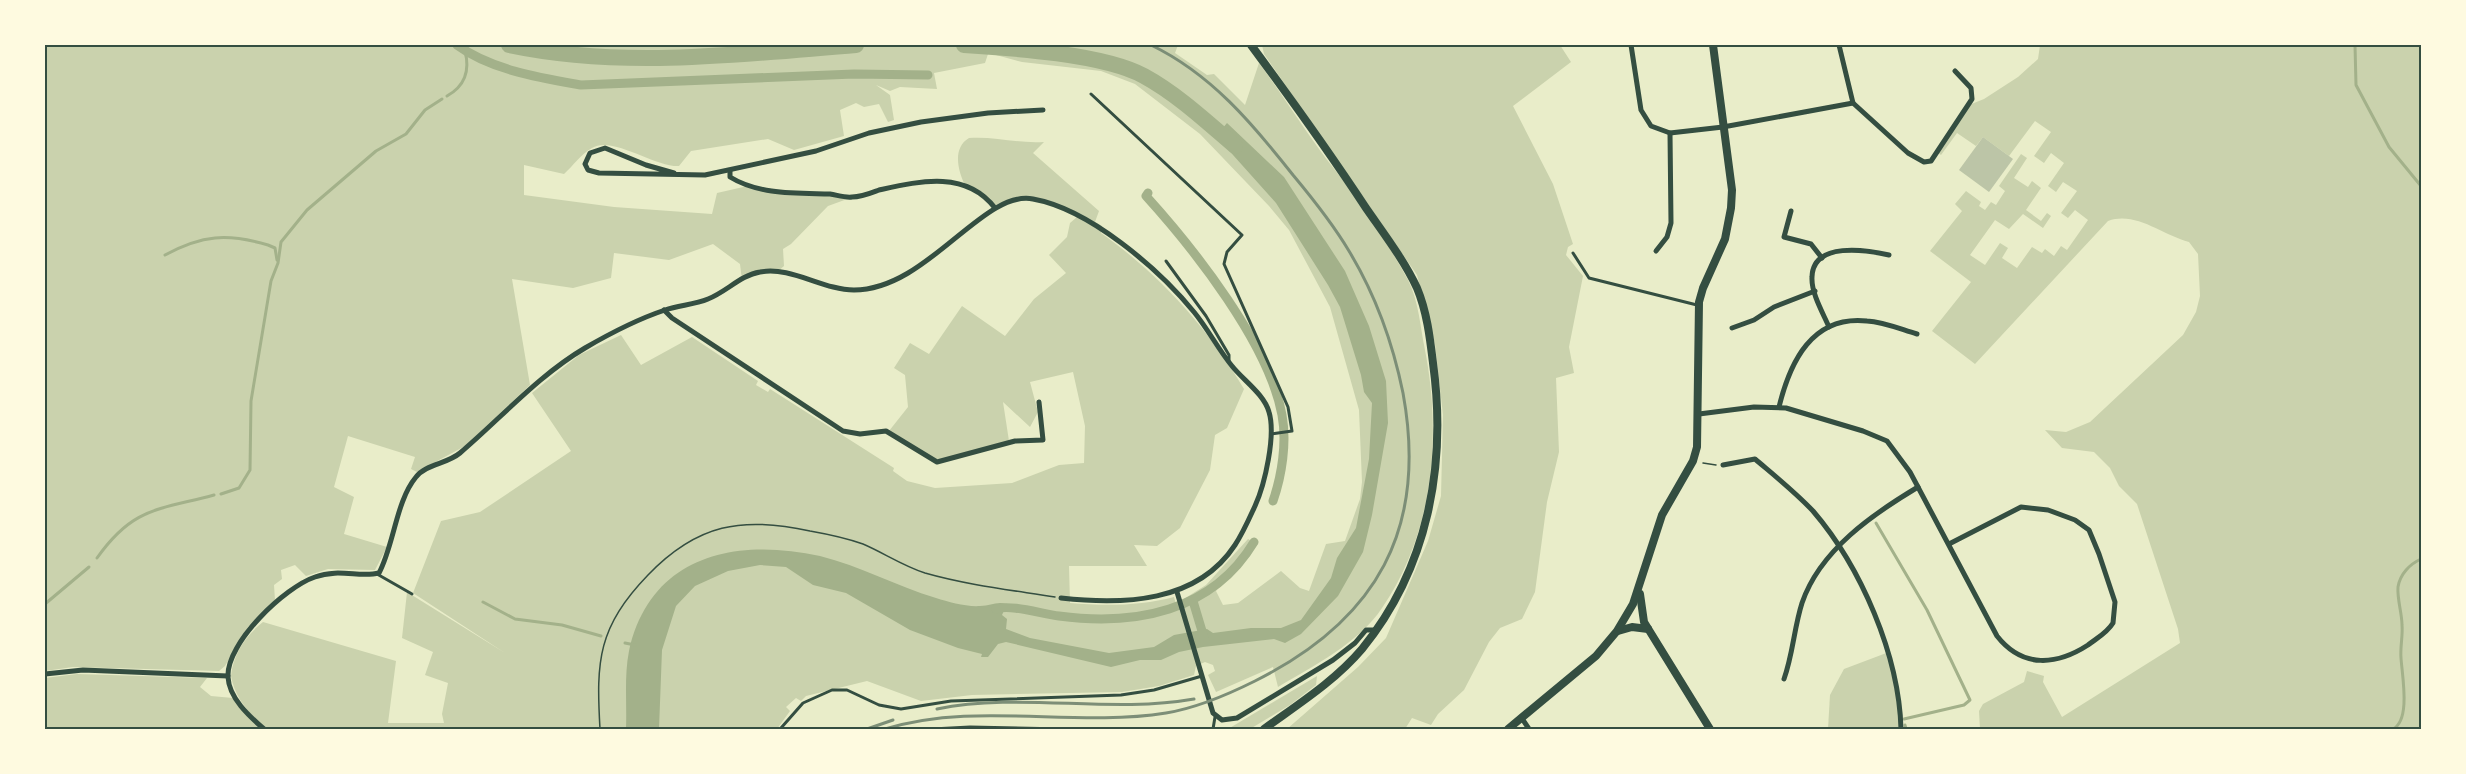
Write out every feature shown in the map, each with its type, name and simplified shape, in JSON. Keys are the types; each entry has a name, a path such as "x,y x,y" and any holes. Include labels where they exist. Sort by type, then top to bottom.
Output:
{"main road":[{"path":"1251,45 1324,144 1398,256 1417,289 1425,315 1438,412 1433,496 1414,560 1375,630 1349,664 1263,729"},
{"path":"1508,729 1596,656 1617,631 1640,589 1662,515 1693,460 1697,447 1700,414 1699,305 1702,288 1725,239 1730,217 1732,190 1713,45"},
{"path":"1640,589 1642,614 1648,629 1710,729"},
{"path":"1617,631 1632,627 1648,629"}],"street":[{"path":"1631,45 1642,115 1654,129 1670,133 1723,128 1853,103"},
{"path":"1839,45 1853,103 1919,161 1928,162 1972,99 1971,88 1955,71"},
{"path":"674,174 605,148 590,153 585,164 588,170 599,172 694,176 730,171 816,151 869,133 921,122 988,112 1043,110"},
{"path":"1656,251 1667,237 1671,223 1670,133"},
{"path":"730,171 730,177 740,182 783,193 850,198 903,186 943,181 982,192 995,208"},
{"path":"264,729 235,698 228,676 234,653 243,638 292,590 309,579 334,572 377,574 385,560 408,492 419,473 455,457 569,358 598,341 664,310 711,298 746,277 763,271 782,273 846,290 875,288 925,264 995,208 1016,198 1032,198 1064,209 1112,236 1141,257 1196,314 1229,362 1266,405 1270,418 1262,490 1238,540 1207,574 1178,595 1119,600 1061,598"},
{"path":"1791,211 1784,237 1811,244 1822,258"},
{"path":"1829,327 1815,291 1812,275 1822,258 1836,252 1855,249 1889,255"},
{"path":"1732,328 1754,320 1774,307 1815,291"},
{"path":"664,310 672,318 843,431 860,434 887,431 935,461 944,461 978,449 1015,441 1043,440 1039,402"},
{"path":"1779,407 1796,357 1810,340 1829,327 1849,321 1869,321 1917,334"},
{"path":"1700,414 1779,407 1811,414 1882,439 1898,452 1997,636 2015,652 2043,661 2064,659 2097,638 2113,623 2115,602 2099,554 2089,530 2075,520 2048,510 2021,507 1949,544"},
{"path":"1723,465 1755,459 1802,499 1838,548 1872,606 1883,636 1898,697 1901,729"},
{"path":"1784,679 1805,594 1838,548 1865,521 1918,487"},
{"path":"1178,595 1215,717 1226,720 1237,718 1333,660 1349,648 1366,630 1375,630"},
{"path":"45,674 83,670 228,676"},
{"path":"1521,717 1529,729"}],"lane":[{"path":"1091,94 1242,235 1227,252 1224,264 1286,400 1293,431 1270,434"},
{"path":"1573,253 1588,278 1699,305"},
{"path":"1166,261 1206,316 1229,355 1229,362"},
{"path":"377,574 412,594"},
{"path":"781,728 803,703 832,690 847,690 879,705 901,709 951,701 1121,695 1154,690 1202,676"},
{"path":"1213,729 1215,717"},
{"path":"932,729 970,727 1064,729"}],"path":[{"path":"1693,460 1723,465"},
{"path":"600,729 599,663 608,629 634,592 663,561 691,539 714,529 740,525 786,526 861,544 906,566 940,577 1061,598"}],"shaded area":[{"path":"45,45 991,45 985,63 934,73 937,89 900,87 890,91 876,85 890,95 894,120 888,122 879,104 864,107 856,103 840,110 844,136 794,150 768,139 691,151 679,166 658,162 611,145 600,145 584,153 564,174 524,165 524,195 614,207 712,214 717,193 752,185 791,195 830,194 850,198 828,206 791,244 783,249 784,266 777,272 768,271 742,280 740,264 713,244 669,260 614,253 611,278 573,288 512,279 530,385 465,446 417,472 411,469 415,457 348,436 334,487 354,497 344,534 387,547 375,570 328,569 306,576 295,565 281,570 282,579 274,585 275,600 248,627 225,666 219,671 73,667 45,671"},
{"path":"997,45 1178,45 1175,53 1207,75 1214,74 1245,105 1259,63 1392,251 1412,288 1419,314 1430,383 1433,417 1432,450 1429,484 1413,549 1382,608 1361,632 1334,653 1278,687 1273,667 1216,692 1208,675 1215,671 1213,665 1205,662 1196,666 1194,675 1159,686 1122,692 972,695 921,701 867,681 806,696 801,701 796,698 786,707 790,711 777,729 268,729 249,712 236,692 231,676 232,668 241,646 263,622 396,661 388,723 444,723 442,714 448,683 425,675 433,652 402,638 407,592 505,653 413,593 441,521 480,512 571,451 532,393 579,355 621,335 641,365 692,337 758,381 756,385 768,392 770,389 894,468 893,471 907,481 935,488 1012,483 1059,465 1084,463 1085,426 1073,372 1030,382 1038,412 1030,427 1003,402 1009,441 939,461 889,431 908,407 905,375 894,368 910,343 929,354 962,306 1005,336 1034,299 1066,273 1049,255 1067,237 1070,223 1077,217 1064,209 1024,197 995,208 982,192 965,185 962,179 958,154 964,142 969,138 1044,142 1033,153 1099,211 1095,222 1102,226 1101,233 1143,266 1181,304 1215,345 1244,389 1227,428 1215,435 1210,470 1180,528 1157,546 1134,545 1147,566 1069,566 1070,603 1122,604 1174,597 1176,604 1206,585 1248,539 1258,544 1216,591 1223,605 1238,603 1281,571 1300,588 1309,591 1326,544 1345,541 1360,499 1362,482 1359,410 1330,307 1289,230 1200,134 1135,84 1101,71 1022,62 996,55"},
{"path":"1262,45 1560,45 1571,62 1513,106 1553,184 1573,244 1568,247 1566,255 1583,276 1569,347 1574,373 1556,378 1559,452 1547,502 1535,592 1522,619 1500,628 1489,642 1464,690 1438,714 1431,725 1412,718 1405,729 1287,729 1358,667 1386,638 1428,541 1441,496 1443,415 1435,344 1417,275 1264,54"},
{"path":"2040,45 2421,45 2421,729 1980,729 1979,711 1983,704 2024,682 2027,671 2044,676 2043,682 2062,717 2180,643 2178,629 2137,504 2119,486 2110,468 2094,452 2062,448 2045,430 2066,432 2090,422 2183,335 2196,312 2200,296 2198,254 2189,242 2139,221 2118,219 2108,221 1975,364 1932,331 1971,282 1930,251 1962,211 1955,204 1966,191 1981,202 1979,206 1985,210 1991,202 1996,205 2005,191 1999,186 2021,154 2027,158 2014,178 2028,187 2032,181 2041,188 2026,210 2041,221 2047,213 2051,216 2043,228 2023,214 2009,229 1995,220 1970,255 1985,265 2000,243 2008,248 2002,258 2017,268 2032,247 2042,253 2045,249 2054,256 2061,246 2067,250 2088,220 2075,210 2068,218 2061,213 2077,191 2063,182 2056,192 2048,186 2064,163 2051,153 2044,163 2034,156 2051,132 2035,121 2009,156 1983,137 1976,146 1957,133 1941,155 1937,152 1969,105 1984,99 2018,77 2038,59"},
{"path":"1227,123 1284,177 1345,271 1369,326 1386,381 1388,423 1363,552 1338,596 1301,634 1285,643 1274,639 1203,647 1179,652 1161,660 1140,660 1111,667 1006,642 998,644 988,657 981,657 982,654 958,648 910,630 846,593 813,585 786,567 760,565 728,571 695,586 676,606 662,650 659,729 626,729 627,661 640,619 656,593 676,574 700,561 727,553 757,549 820,556 952,603 975,606 1007,604 1002,615 1007,619 1006,629 1030,638 1109,653 1154,647 1174,635 1207,629 1213,633 1251,628 1281,628 1301,620 1331,578 1337,558 1356,528 1369,459 1372,403 1364,392 1340,307 1328,285 1276,203 1216,136"},
{"path":"1889,652 1902,707 1903,729 1828,729 1830,695 1844,669"},
{"path":"77,674 207,678 200,687 211,696 233,698 261,729 45,729 45,678"},
{"path":"1317,676 1316,685 1290,705 1250,729 1228,729"}],"building":[{"path":"1983,137 2013,159 1989,192 1959,170"}],"waterway":[{"path":"457,45 470,54 501,67 581,85 854,74 928,75"},
{"path":"509,45 552,52 638,58 725,55 856,45"},
{"path":"964,45 1057,53 1127,68 1168,91 1235,146"},
{"path":"2355,45 2356,85 2389,147 2421,186"},
{"path":"447,96 465,77 467,65 465,51"},
{"path":"221,494 239,488 250,470 251,401 271,281 278,263 281,242 307,210 376,151 406,134 425,110 442,99"},
{"path":"1148,193 1146,196 1207,270 1246,328 1274,387 1282,415 1284,447 1273,501"},
{"path":"165,255 191,243 227,238 253,241 275,248 277,260"},
{"path":"97,558 110,541 135,520 162,508 214,495"},
{"path":"1876,523 1927,610 1970,700 1964,705 1904,719"},
{"path":"996,609 1018,608 1087,619 1143,615 1169,609 1194,599 1216,584 1237,566 1254,542"},
{"path":"2393,729 2399,724 2404,707 2402,620 2398,587 2406,570 2421,559"},
{"path":"45,604 89,567"},
{"path":"1193,601 1205,641"},
{"path":"483,602 515,619 562,625 601,636"},
{"path":"625,643 635,645"},
{"path":"1905,725 1906,729"}],"railway":[{"path":"885,729 920,721 954,717 1131,717 1178,711 1212,700 1255,681 1297,657 1333,629 1362,599 1384,565 1399,528 1408,487 1409,442 1403,393 1394,356 1367,284 1343,241 1322,212 1246,119 1193,70 1151,45"},
{"path":"937,709 1001,702 1130,704 1194,699"},
{"path":"867,729 893,720"}]}
